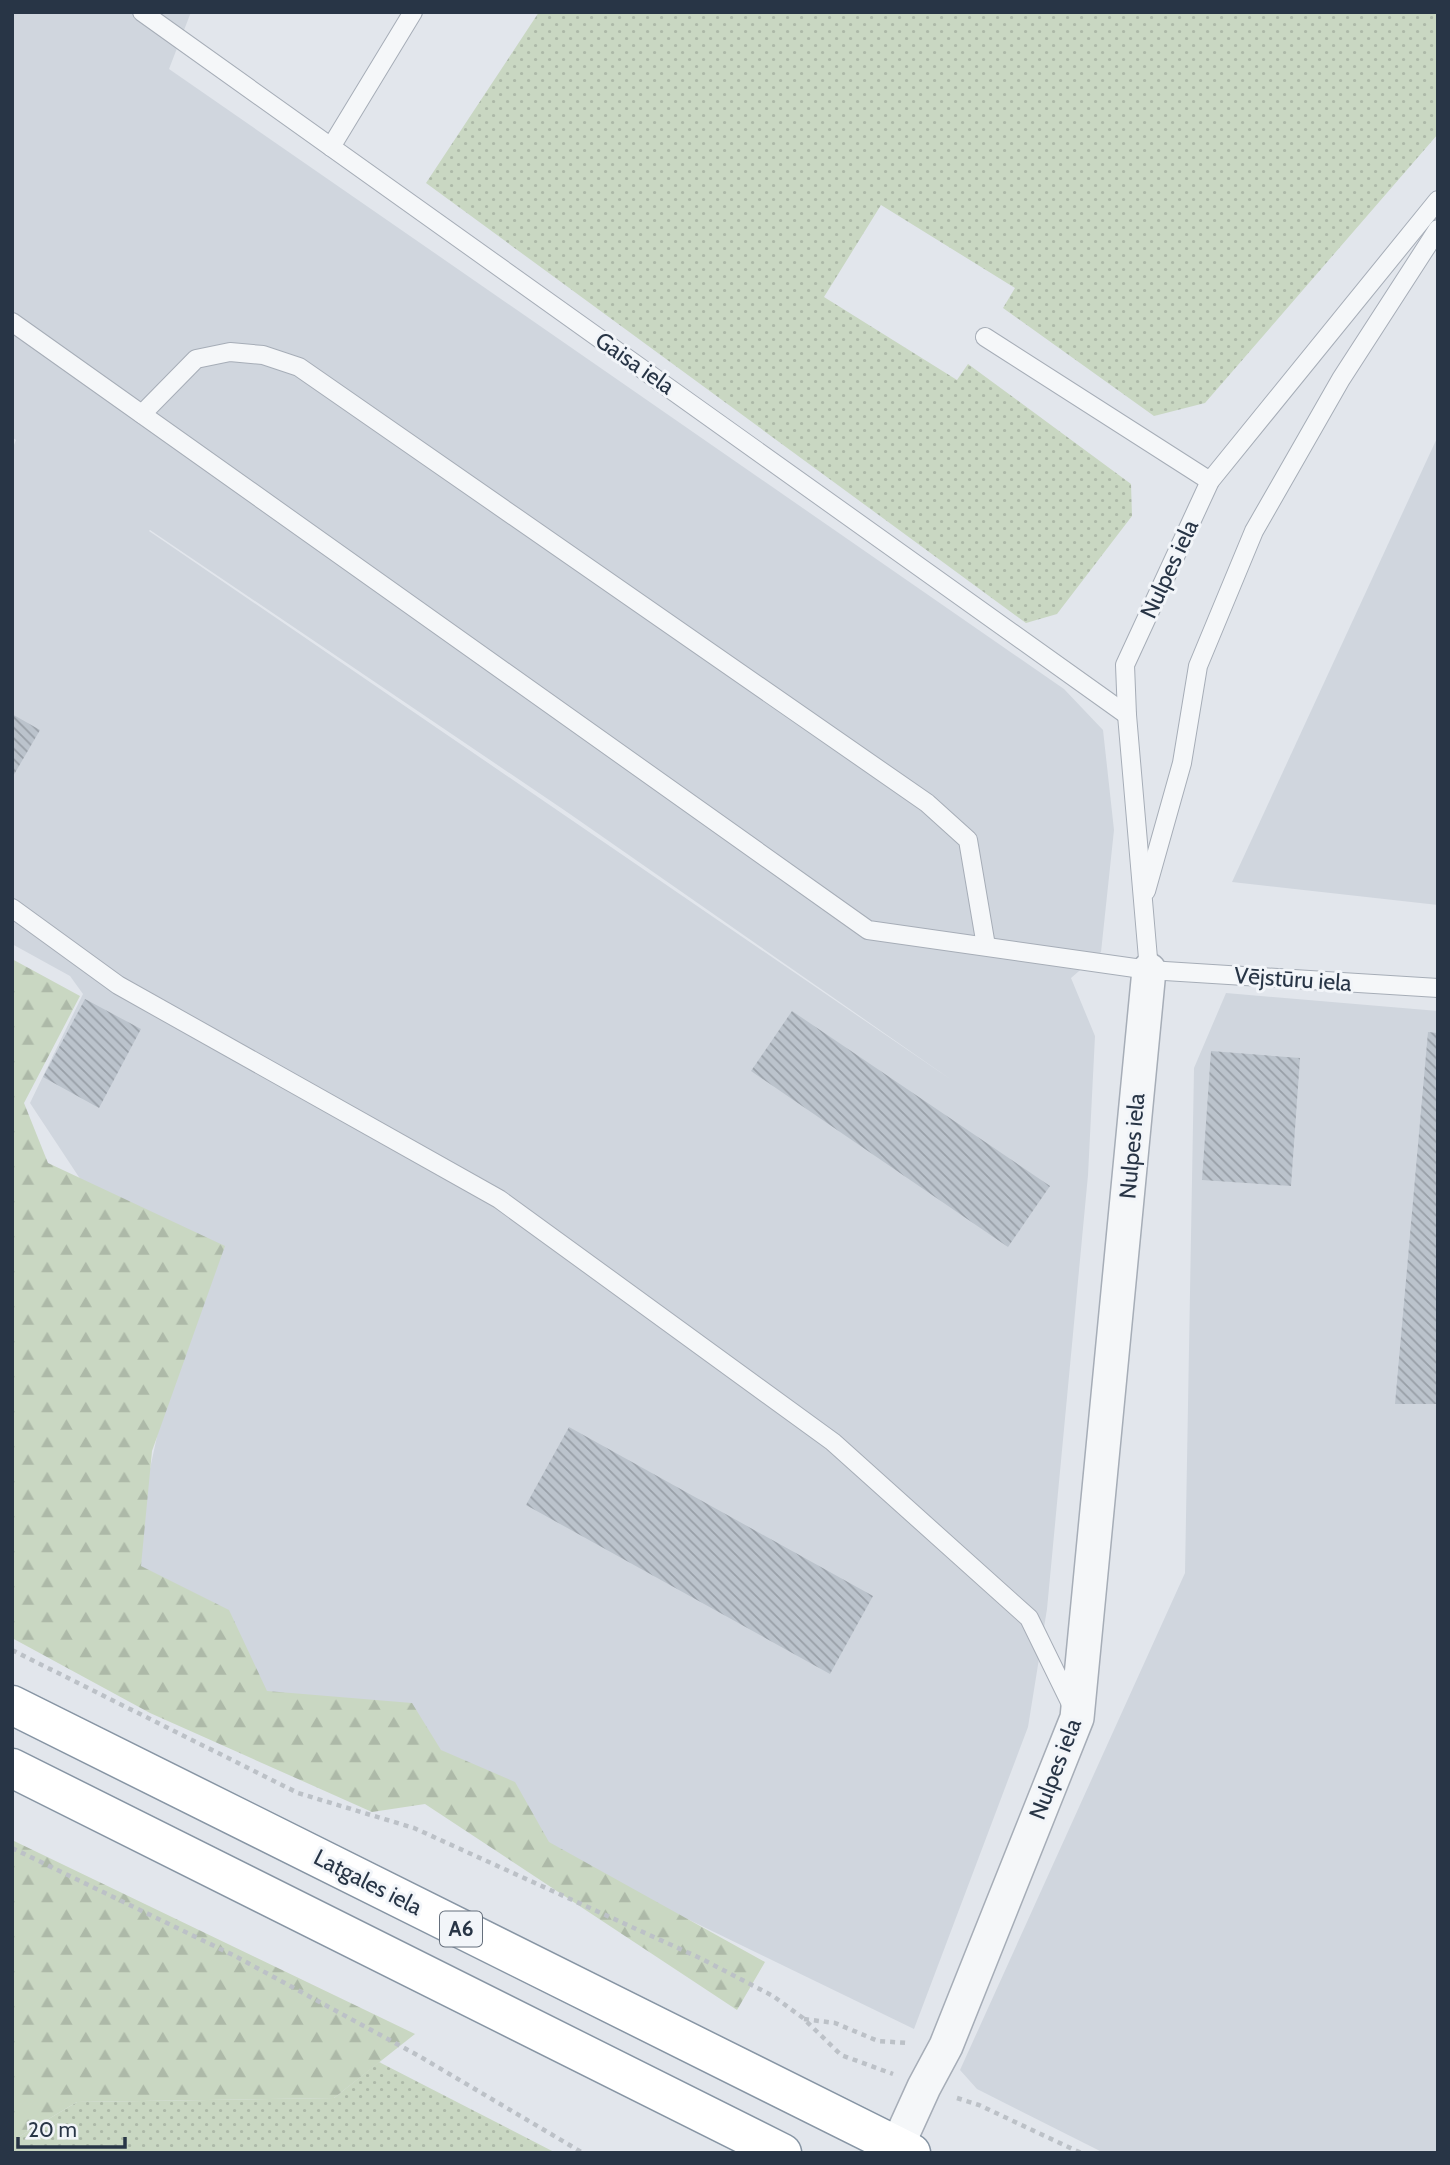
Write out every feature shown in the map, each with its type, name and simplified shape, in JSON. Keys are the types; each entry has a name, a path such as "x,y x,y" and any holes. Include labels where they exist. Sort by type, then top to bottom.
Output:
{"highway":[{"name":"Latgales iela","path":"12,1705 900,2150"},
{"name":"A6","path":"12,1768 782,2153"}],"street":[{"name":"Nulpes iela","path":"900,2150 924,2087 946,2046 1077,1718 1149,970"}],"lane":[{"name":"Gaisa iela","path":"142,12 1127,715"},
{"path":"331,147 413,12"},
{"name":"Nulpes iela","path":"1149,970 1125,666 1210,481 1438,200"},
{"path":"1142,905 1182,763 1198,666 1254,531 1341,379 1438,229"},
{"name":"Vējstūru iela","path":"12,322 868,930 1149,970 1438,988"},
{"path":"985,337 1210,481"},
{"path":"142,414 196,359 230,352 263,355 299,367 927,803 968,840 986,946"},
{"path":"12,908 118,985 499,1199 833,1442 1029,1618 1077,1718"}],"path":[{"path":"12,1650 298,1793 414,1828 699,1958 773,1996 803,2018 841,2054 924,2087 979,2105 1081,2153"},
{"path":"12,1847 236,1956 419,2056 583,2153"},
{"path":"803,2018 835,2023 878,2041 946,2046"}],"shaded area":[{"path":"12,12 191,12 169,69 1064,689 1103,730 1114,830 1101,952 1071,978 1095,1036 1088,1175 1047,1609 1028,1727 914,2029 113,1640 180,1330 30,1103 83,994 70,976 12,944 12,450 16,440 12,437","holes":["150,530 567,812 953,1081 149,531"]},
{"path":"1438,436 1438,905 1232,882"},
{"path":"1226,993 1438,1011 1438,2153 1104,2153 977,2089 960,2070 1185,1573 1194,1068"}],"green space":[{"path":"539,12 1438,12 1438,134 1205,403 1154,416 1003,308 1015,288 881,205 824,297 957,380 968,364 1131,484 1132,516 1057,614 1026,623 426,183"},
{"path":"12,959 80,996 24,1103 48,1163 225,1246 152,1451 141,1566 229,1610 267,1691 412,1703 441,1750 515,1782 549,1842 765,1962 737,2010 425,1804 372,1812 150,1713 12,1638"},
{"path":"12,1840 415,2034 334,2098 77,2102 12,2141"},
{"path":"379,2062 556,2153 12,2153 12,2141 77,2102 334,2098"}],"building":[{"path":"12,714 40,730 12,778"},
{"path":"85,999 141,1029 99,1108 43,1077"},
{"path":"792,1011 1050,1186 1008,1247 751,1071"},
{"path":"1428,1032 1438,1033 1438,1404 1395,1404"},
{"path":"1211,1051 1300,1058 1291,1186 1202,1180"},
{"path":"569,1427 873,1596 830,1674 526,1505"}]}
